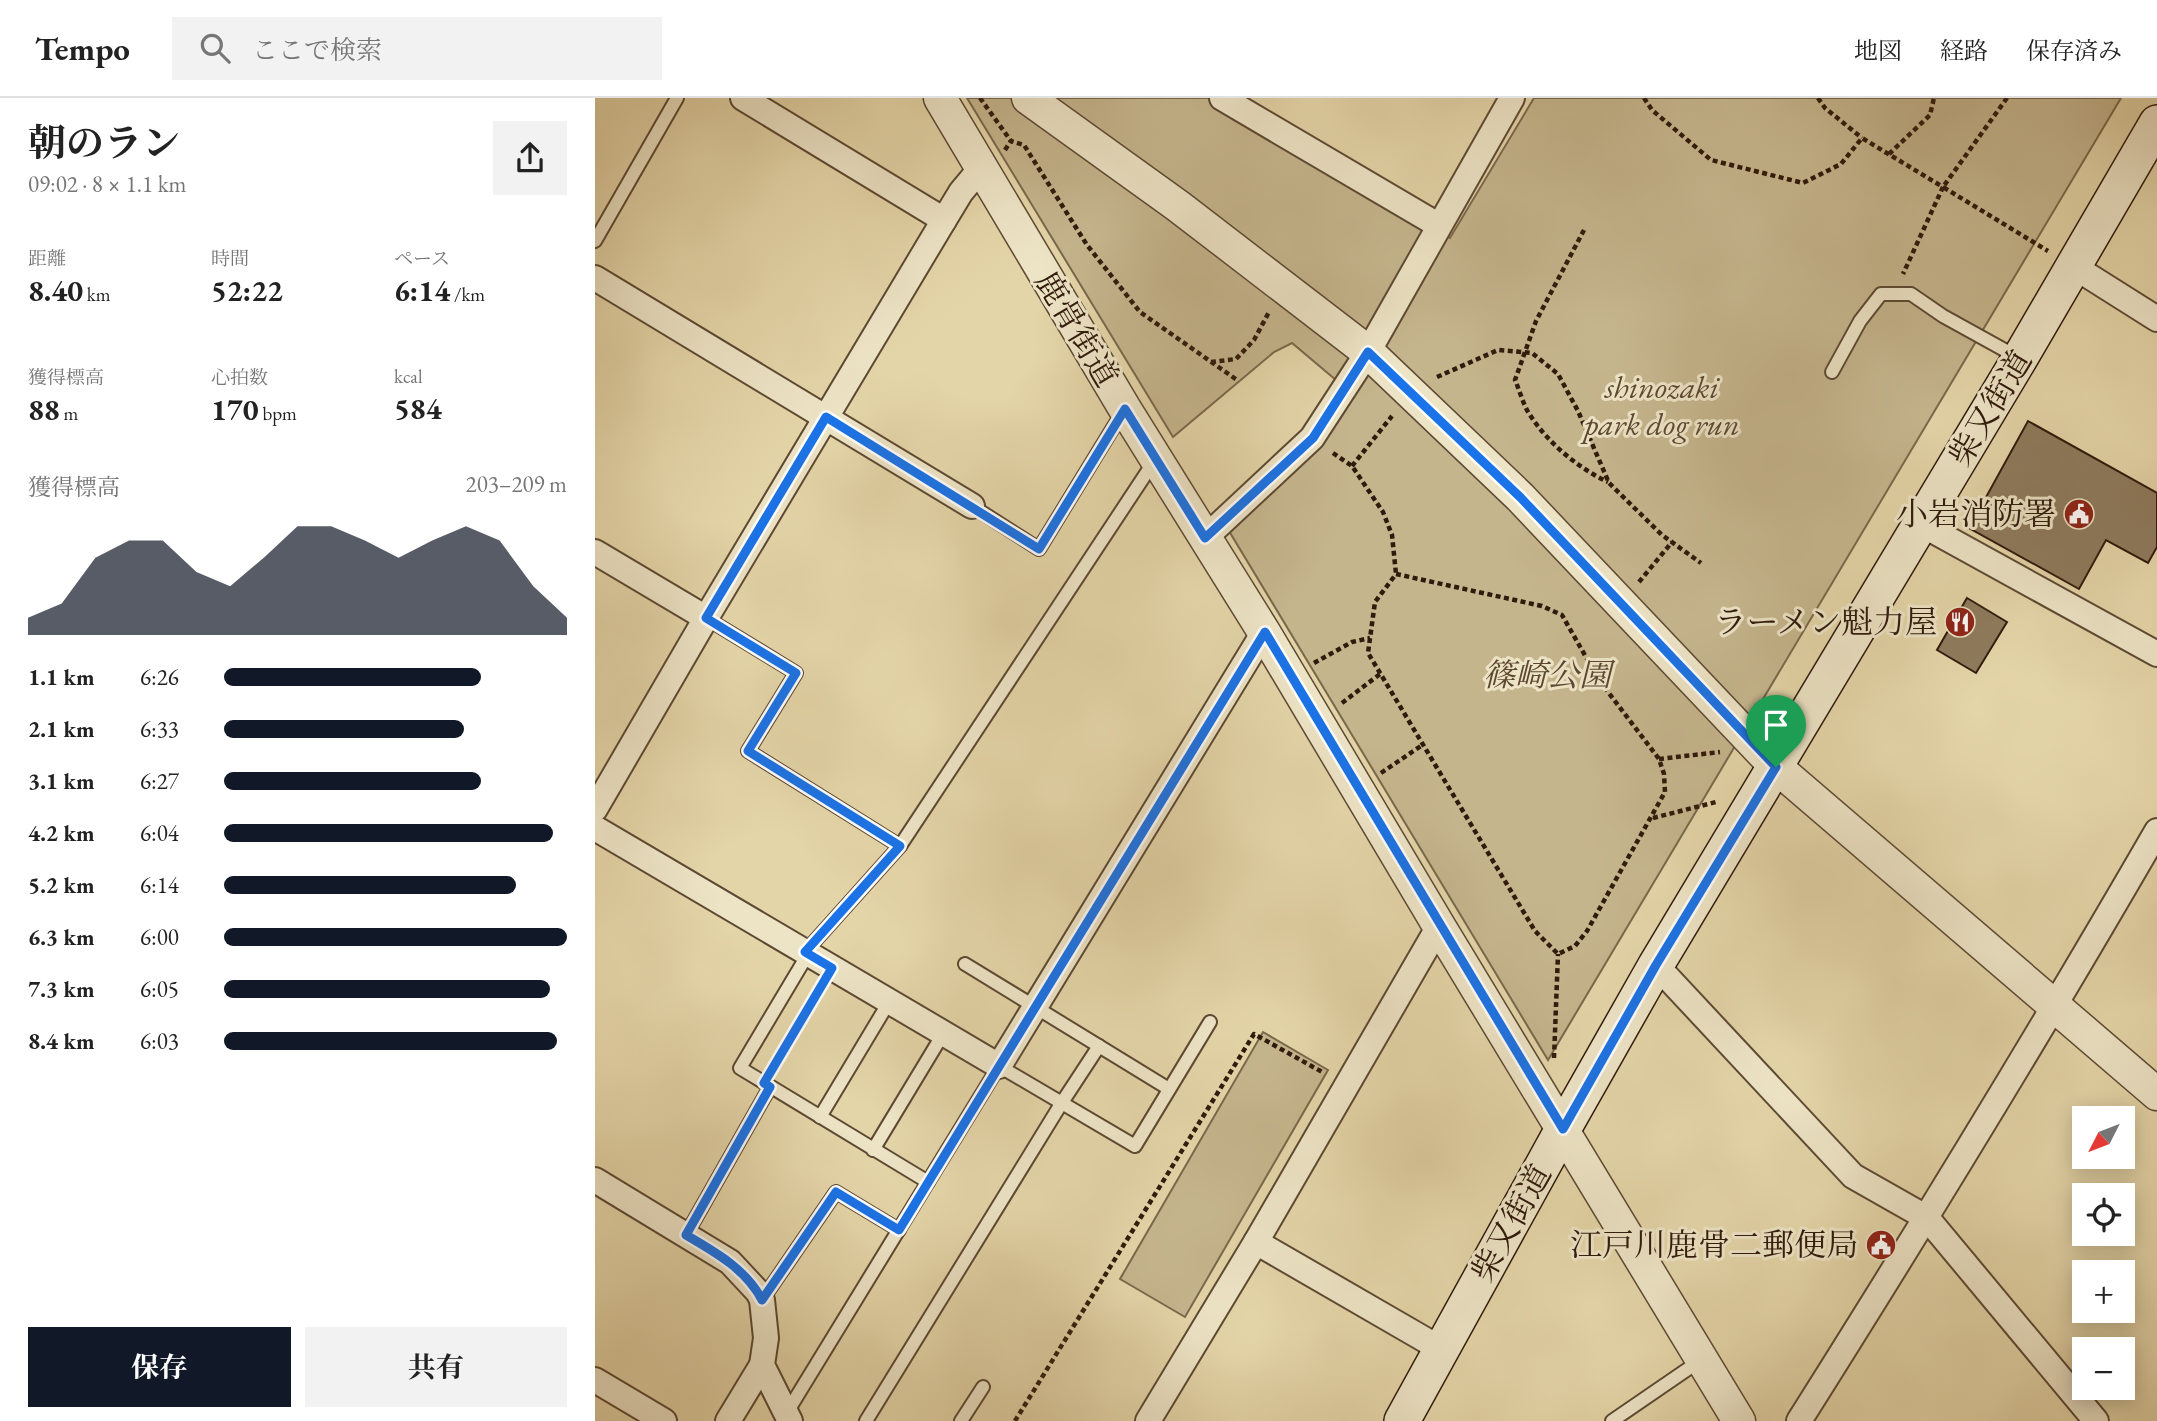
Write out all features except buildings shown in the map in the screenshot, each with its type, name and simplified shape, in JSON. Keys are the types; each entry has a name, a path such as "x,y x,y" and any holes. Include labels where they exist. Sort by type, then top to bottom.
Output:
{"main road":[{"name":"柴又街道","path":"1402,1421 1656,965 2020,358 2157,123"}],"street":[{"path":"743,98 944,220"},
{"path":"1028,98 1178,206 1368,352 1404,406 1520,497 1776,767 2157,1094"},
{"path":"1222,98 1438,225"},
{"path":"1205,538 1313,438 1368,352 1512,98"},
{"name":"鹿骨街道","path":"952,102 984,173 1155,459 1265,632 1439,926 1739,1421"},
{"path":"595,809 961,192 984,173"},
{"path":"2073,266 2157,319"},
{"path":"595,278 972,506"},
{"path":"1921,524 2157,654"},
{"path":"595,552 706,618"},
{"path":"595,828 999,1066 1265,632"},
{"path":"1799,1421 2056,1006 2157,831"},
{"path":"1149,1421 1439,926"},
{"path":"1656,965 1853,1176 1927,1218 2096,1421"},
{"path":"595,1180 730,1262 762,1300 766,1338 762,1365 728,1421"},
{"path":"1256,1242 1441,1349"},
{"path":"762,1365 788,1418"},
{"path":"595,1380 664,1421"}],"lane":[{"path":"595,241 677,98"},
{"path":"1832,372 1860,321 1881,294 1911,295 1943,316 2020,358"},
{"path":"972,506 1039,549 1125,409"},
{"path":"928,1182 740,1068 806,953 900,846 1155,459"},
{"path":"706,618 796,673 748,751 900,846"},
{"path":"965,964 1169,1089"},
{"path":"820,1117 890,1002"},
{"path":"788,1418 999,1066 1135,1146 1210,1022"},
{"path":"873,1150 943,1034"},
{"path":"866,1421 1099,1046"},
{"path":"686,1235 767,1085"},
{"path":"762,1300 836,1192 899,1230"},
{"path":"1612,1421 1703,1359"},
{"path":"961,1421 983,1387"}],"path":[{"path":"980,98 1011,141 1024,145 1087,245 1140,312 1237,380"},
{"path":"1644,98 1653,110 1711,160 1803,183 1841,164 1863,138"},
{"path":"1818,98 1825,108 1863,138 2073,266"},
{"path":"1889,155 1930,115 1934,98"},
{"path":"1894,294 1943,187 2007,98"},
{"path":"984,173 1011,141"},
{"path":"1584,230 1548,298 1524,352 1515,380 1529,414 1555,444 1588,472 1608,483 1635,511 1701,563"},
{"path":"1211,362 1235,359 1254,340 1271,310"},
{"path":"1352,466 1404,406 1433,380 1456,367 1498,350 1532,353 1558,374 1578,411 1608,483"},
{"path":"1313,438 1352,466 1383,512 1392,535 1396,574 1375,602 1368,653 1535,931 1557,954 1554,1068"},
{"path":"1639,582 1672,542"},
{"path":"1396,574 1542,606 1562,615 1599,680 1659,759 1664,774 1665,792 1652,818 1587,931 1575,946 1557,954"},
{"path":"1307,668 1352,642 1370,638"},
{"path":"1333,710 1380,674"},
{"path":"1373,779 1424,744"},
{"path":"1659,759 1724,752"},
{"path":"1652,818 1719,802"},
{"path":"767,1085 832,968"},
{"path":"1015,1421 1254,1034 1330,1076"}],"green space":[{"name":"篠崎公園","path":"967,98 1209,98 1450,238 1534,98 2121,98 1548,1060 1226,526 1349,391 1292,343 1274,352 1173,437"},
{"path":"1263,1032 1328,1070 1185,1317 1120,1279"}],"place":[{"name":"小岩消防署","path":"2079,514"},
{"name":"ラーメン魁力屋","path":"1960,622"},
{"name":"江戸川鹿骨二郵便局","path":"1881,1245"}],"route":[{"path":"1368,352 1520,497 1776,767 1656,965 1563,1129 1265,632 899,1230 836,1192 762,1300 730,1262 686,1235 770,1087 764,1083 832,968 805,952 900,846 748,751 796,673 706,618 826,417 1039,549 1125,409 1205,538 1313,438 1368,352"}],"park label":[{"name":"shinozaki park dog run","path":"1662,406"}]}
